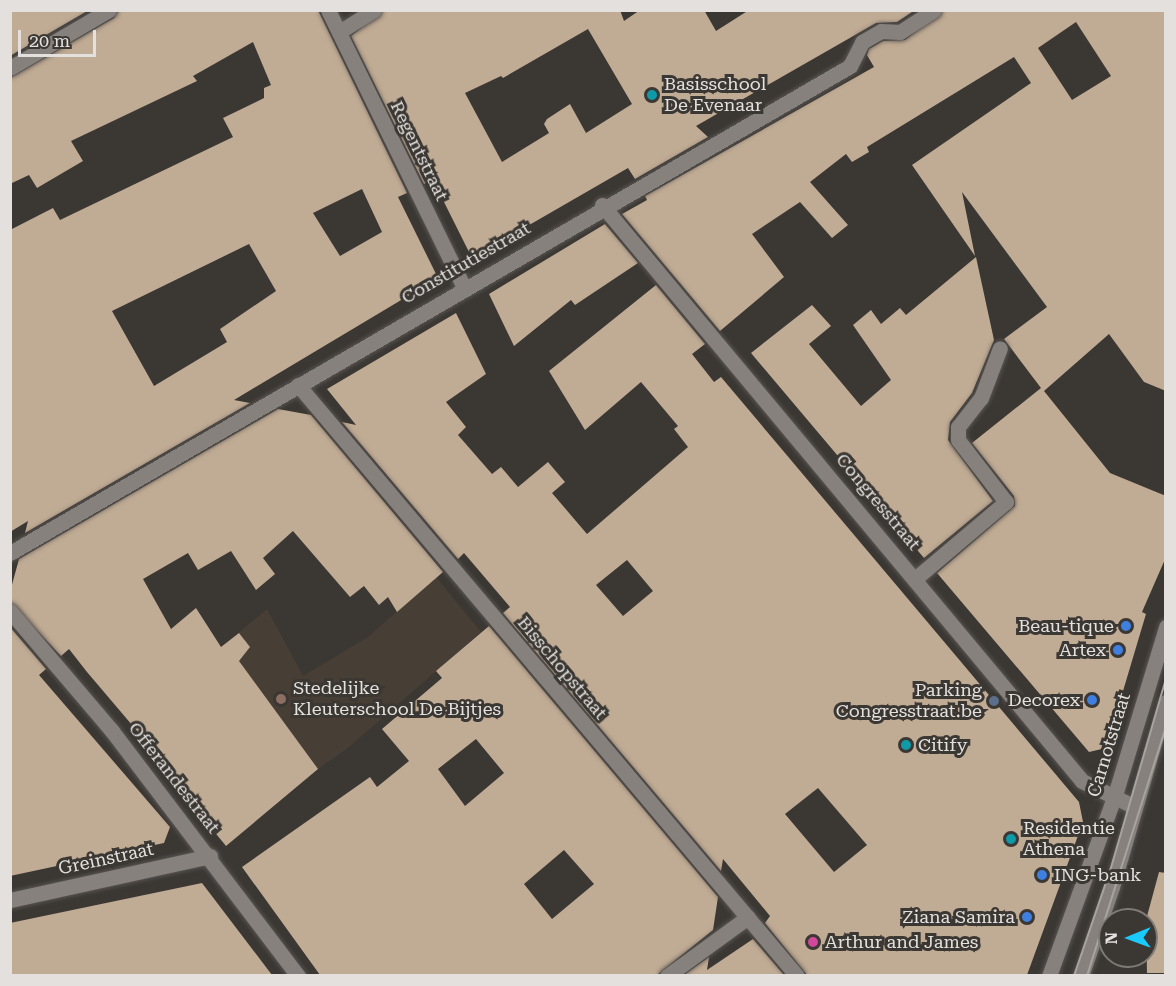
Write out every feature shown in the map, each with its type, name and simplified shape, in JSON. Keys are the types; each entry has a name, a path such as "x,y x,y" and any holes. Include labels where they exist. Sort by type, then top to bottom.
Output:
{"street":[{"path":"10,68 109,10"},
{"name":"Regentstraat","path":"328,10 464,287"},
{"path":"339,32 374,10"},
{"name":"Constitutiestraat","path":"10,553 602,206 850,66 862,42 871,37 900,32 934,10"},
{"name":"Congresstraat","path":"602,206 916,578 1082,781 1115,795 1135,807"},
{"path":"916,578 1006,502 958,440 958,427 981,398 1000,348"},
{"name":"Bisschopstraat","path":"298,385 797,975"},
{"name":"Offerandestraat","path":"10,611 210,856 298,975"},
{"name":"Carnotstraat","path":"1050,975 1115,795 1166,627"},
{"path":"1080,975 1135,807 1166,702"},
{"name":"Greinstraat","path":"10,900 210,856"},
{"path":"667,975 748,917"}],"shaded area":[{"name":"Stedelijke Kleuterschool De Bijtjes","path":"436,577 481,632 349,747 221,838 131,722 267,609 303,676 368,637"}],"building":[{"path":"10,10 89,10 10,56"},
{"path":"119,10 318,10 407,193 398,197 438,278 234,400 250,403 25,533 28,521 10,532 10,230 53,208 60,220 233,137 223,118 264,98 264,88 271,85 253,42 193,76 197,81 71,141 83,161 37,188 29,175 10,184 10,78 114,18","holes":["362,189 382,232 340,256 313,213","249,244 276,291 220,329 227,342 154,386 112,311"]},
{"path":"384,10 620,10 624,21 640,10 704,10 716,31 749,10 915,10 897,22 876,23 696,126 708,137 635,179 628,168 472,258 433,180 424,184 351,36","holes":["588,29 632,104 586,133 570,104 547,119 544,124 549,133 502,162 465,93 501,76 503,78"]},
{"path":"944,10 1166,10 1166,391 1144,382 1109,334 1044,391 1110,473 1166,496 1166,557 1142,612 1146,614 1106,748 1089,752 937,573 1015,506 1014,496 972,443 1041,388 1004,339 1047,307 962,192 975,256 912,165 1031,83 1014,57 867,147 869,152 852,162 846,154 810,182 848,225 832,238 800,202 752,234 784,277 720,331 622,214 647,200 645,196 874,67 867,55 869,49 883,41 905,40","holes":["1076,22 1111,76 1072,100 1038,48"]},
{"path":"605,224 638,263 575,305 571,300 514,346 489,294"},
{"path":"976,257 994,340 972,393 950,422 948,440 993,501 924,558 751,353 812,305 831,326 809,344 861,406 891,380 853,325 871,310 881,324 900,308 906,315"},
{"path":"656,285 705,344 692,354 714,382 721,377 1079,802 1083,822 1027,975 807,975 765,923 770,916 723,859 721,871 503,613 510,607 464,553 458,559 342,422 356,425 327,389 456,313 486,374 446,402 466,427 458,435 492,474 501,467 518,487 548,462 565,482 552,493 587,534 688,447 674,429 678,426 641,382 585,430 549,371","holes":["627,560 653,591 623,616 596,585","818,788 867,845 834,872 785,814"]},
{"path":"278,409 311,415 443,572 397,612 388,597 379,605 364,586 350,597 293,531 263,558 275,574 256,590 231,551 198,570 188,553 143,579 171,629 196,608 221,647 239,633 250,647 239,661 318,769 226,846 190,802 194,798 69,649 61,656 10,602 10,592 19,559"},
{"path":"489,626 718,897 713,930 657,975 320,975 242,867 370,777 377,787 409,761 382,729 442,678 436,671","holes":["476,739 504,773 465,806 438,769","564,850 594,884 552,919 524,884"]},
{"path":"10,627 46,669 39,675 170,827 164,843 10,876"},
{"path":"1159,872 1166,873 1166,973 1147,973 1147,968 1158,968 1158,908 1149,908"},
{"path":"202,883 272,975 10,975 10,923"},
{"path":"753,939 784,975 684,975 709,957 707,970"}],"tram line":[{"path":"1074,976 1111,868 1166,679"},
{"path":"1087,976 1166,727"}],"place":[{"name":"Basisschool De Evenaar","path":"652,95"},
{"name":"Beau-tique","path":"1126,626"},
{"name":"Artex","path":"1118,650"},
{"name":"Stedelijke Kleuterschool De Bijtjes","path":"281,699"},
{"name":"Decorex","path":"1092,700"},
{"name":"Parking Congresstraat.be","path":"994,701"},
{"name":"Citify","path":"906,745"},
{"name":"Residentie Athena","path":"1011,839"},
{"name":"ING-bank","path":"1042,875"},
{"name":"Ziana Samira","path":"1027,917"},
{"name":"Arthur and James","path":"813,942"}]}
